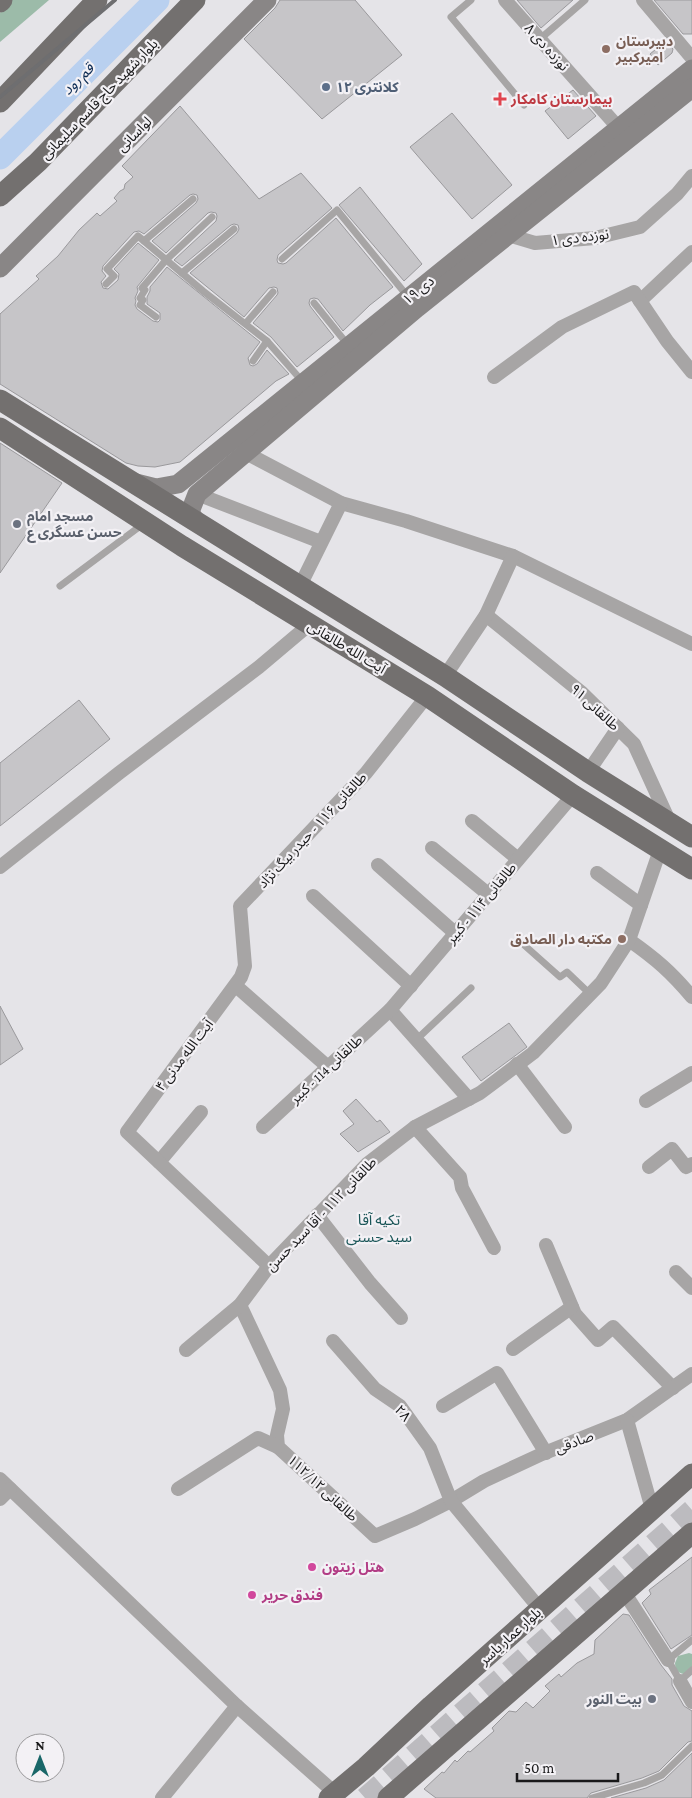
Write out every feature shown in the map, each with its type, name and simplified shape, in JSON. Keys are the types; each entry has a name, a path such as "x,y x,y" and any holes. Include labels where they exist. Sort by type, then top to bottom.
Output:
{"main road":[{"path":"0,102 96,0"},
{"name":"بلوار شهید حاج قاسم سلیمانی","path":"0,196 38,162 195,0"},
{"name":"لواسانی","path":"0,268 267,0"},
{"name":"۱۹ دی","path":"135,483 156,488 178,484 308,389 624,133 692,69"},
{"name":"۱۹ دی","path":"624,133 692,88"},
{"name":"۱۹ دی","path":"197,494 244,452 349,346 413,303"},
{"name":"آیت الله طالقانی","path":"0,400 445,676 588,772 692,836"},
{"name":"آیت الله طالقانی","path":"0,428 146,523 427,696 573,795 692,869"},
{"path":"196,522 190,512 197,494"},
{"name":"بلوار عمار یاسر","path":"334,1796 692,1474"},
{"path":"392,1796 692,1533"}],"street":[{"name":"نوزده دی ۸","path":"505,0 624,133"},
{"path":"643,0 692,58"},
{"name":"نوزده دی ۱","path":"502,231 535,243 595,238 640,227 677,194 692,176"},
{"path":"494,377 562,326 637,296 692,252"},
{"path":"637,296 667,341 692,372"},
{"path":"244,452 341,502 513,556 692,644"},
{"path":"197,494 321,542"},
{"path":"300,586 341,502"},
{"path":"445,676 486,615 513,556"},
{"name":"طالقانی ۹۱","path":"486,615 582,693 634,744 671,824"},
{"path":"0,867 119,773 259,668 310,624"},
{"name":"طالقانی ۱۱۶ - حیدر بیگ نژاد","path":"238,982 244,966 240,906 366,773 427,696"},
{"path":"588,772 618,728"},
{"name":"طالقانی ۱۱۴ - کبیر","path":"390,1010 573,795"},
{"path":"472,821 518,860"},
{"path":"432,848 488,894"},
{"name":"طالقانی ۱۱۲ - آقا سید حسن","path":"186,1350 240,1305 269,1266 367,1164 415,1127 480,1093 533,1053 601,983 629,940 660,850"},
{"path":"378,865 455,933"},
{"path":"597,874 641,905"},
{"path":"313,896 411,986"},
{"path":"629,940 657,960 692,997"},
{"path":"238,982 328,1067"},
{"name":"۴ آیت الله مدنی","path":"159,1162 127,1132 238,982"},
{"path":"390,1010 469,1099"},
{"name":"طالقانی 114 - کبیر","path":"263,1127 390,1010"},
{"path":"517,1064 565,1127"},
{"path":"646,1101 692,1073"},
{"path":"201,1112 159,1162 269,1266"},
{"path":"415,1127 460,1177 462,1188 494,1248"},
{"path":"649,1167 672,1149 686,1167 692,1164"},
{"path":"317,1215 370,1283 401,1318"},
{"path":"546,1245 572,1307 598,1340 613,1327 673,1388"},
{"path":"676,1272 692,1288"},
{"name":"طالقانی ۱۱۲/۱۲","path":"240,1305 280,1390 283,1409 277,1436 278,1446 375,1536 451,1501"},
{"path":"513,1349 572,1307"},
{"name":"۲۸","path":"334,1341 375,1389 400,1406 430,1448 451,1501 540,1610"},
{"path":"444,1406 497,1372 546,1453"},
{"name":"صادقی","path":"451,1501 484,1481 627,1420 692,1374"},
{"path":"627,1420 652,1509"},
{"path":"178,1489 258,1438 278,1446"},
{"path":"3,1489 334,1796"},
{"path":"624,1592 668,1660"},
{"path":"680,1681 692,1702"},
{"path":"162,1798 237,1706"}],"lane":[{"path":"470,0 450,17 524,105"},
{"path":"540,39 585,0"},
{"path":"144,242 193,199"},
{"path":"282,259 337,210 413,303"},
{"path":"156,317 140,305 143,300 140,298 145,290 142,288 166,260 212,217"},
{"path":"182,273 234,229"},
{"path":"106,284 114,276 108,269 138,236 202,291 266,340 308,389"},
{"path":"246,323 273,292"},
{"path":"314,303 349,346"},
{"path":"254,361 266,340"},
{"path":"60,586 146,523"},
{"path":"523,944 560,978 566,972 590,994"},
{"path":"416,1040 471,988"},
{"path":"692,1640 668,1660 680,1681 692,1670"},
{"path":"592,1798 644,1783 662,1775 692,1746"}],"green space":[{"path":"11,0 49,0 0,42 0,13"},
{"path":"692,1654 692,1674 678,1672 675,1663 678,1656"}],"building":[{"name":"کلانتری ۱۲","path":"280,0 355,0 402,55 322,119 244,39 275,8"},
{"path":"517,0 573,0 541,28"},
{"path":"654,0 692,0 692,34 683,34"},
{"path":"666,41 673,49 672,53 658,65 650,54"},
{"path":"573,90 596,116 568,139 545,111"},
{"path":"180,106 259,199 301,173 332,208 278,255 278,263 286,263 336,218 393,287 370,305 343,331 318,299 310,299 310,306 334,337 297,367 271,337 253,323 277,295 277,288 269,288 244,317 190,273 237,233 238,225 231,225 182,266 174,260 216,221 216,213 208,213 166,253 152,241 196,203 197,195 190,195 144,234 139,231 134,232 103,266 102,271 106,276 101,282 103,288 108,289 118,280 119,274 114,269 138,243 159,260 137,287 135,305 137,309 153,321 158,322 160,320 160,313 147,304 147,297 150,287 167,267 260,342 248,358 250,365 257,364 267,350 289,374 276,381 180,462 155,467 138,466 126,463 0,384 0,314 39,279 36,276 58,256 79,230 97,213 100,216 117,201 114,198 133,177 122,166"},
{"path":"452,113 512,185 472,219 410,147"},
{"path":"360,187 422,264 404,281 339,205"},
{"name":"مسجد امام حسن عسگری ع","path":"0,443 62,483 0,573"},
{"path":"79,700 110,739 0,826 0,763"},
{"path":"0,1006 23,1049 0,1065"},
{"path":"509,1023 527,1047 481,1081 462,1057"},
{"path":"356,1099 377,1122 380,1120 390,1132 358,1152 340,1134 354,1124 343,1111"},
{"path":"692,1557 692,1635 671,1649 642,1603 651,1594 649,1590"},
{"path":"623,1614 629,1615 672,1679 672,1685 684,1706 692,1711 692,1741 688,1742 659,1771 591,1793 587,1798 436,1798 424,1789 442,1772 444,1773 455,1760 457,1762 494,1731 492,1728 509,1711 516,1712 526,1702 533,1708 550,1691 545,1686 559,1674 561,1677 577,1663 594,1654 595,1640"},
{"path":"692,1753 692,1798 611,1798 646,1788 664,1780"}],"waterway":[{"name":"قم رود","path":"0,157 157,0"}],"tunnel":[{"path":"365,1798 692,1510"}],"railway":[{"path":"0,97 115,0"}],"place":[{"name":"دبیرستان امیرکبیر","path":"606,49"},
{"name":"کلانتری ۱۲","path":"326,87"},
{"name":"بیمارستان کامکار","path":"500,99"},
{"name":"مسجد امام حسن عسگری ع","path":"17,524"},
{"name":"مکتبه دار الصادق","path":"622,939"},
{"name":"هتل زیتون","path":"312,1567"},
{"name":"فندق حرير","path":"252,1595"},
{"name":"بیت النور","path":"652,1699"}],"district":[{"name":"تکیه آقا سید حسنی","path":"379,1228"}]}
